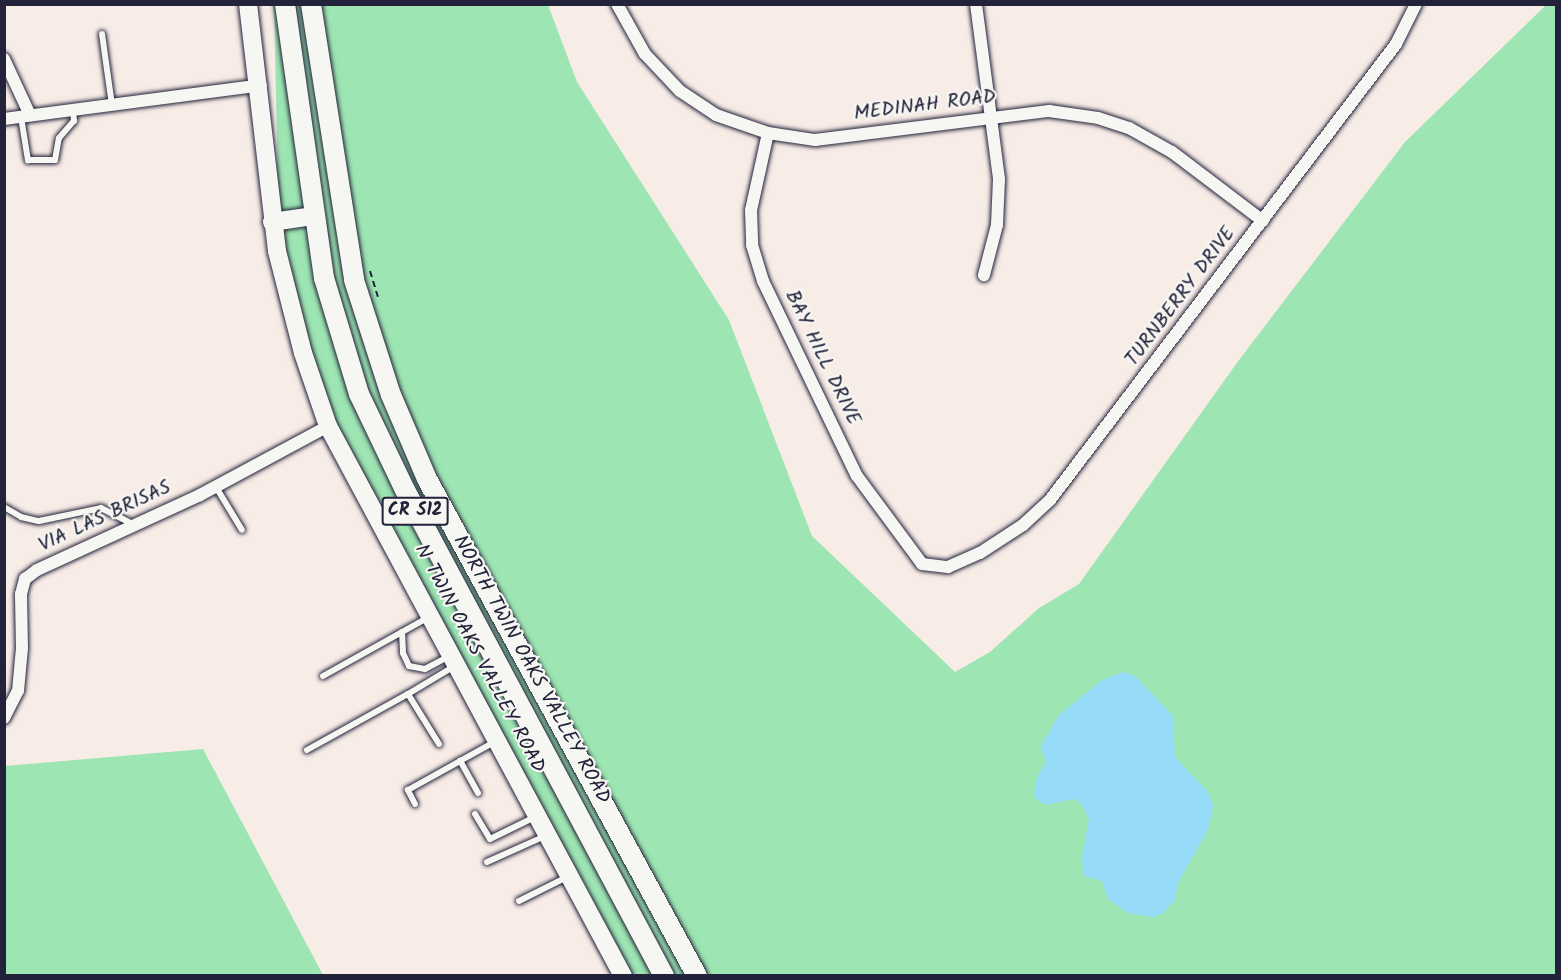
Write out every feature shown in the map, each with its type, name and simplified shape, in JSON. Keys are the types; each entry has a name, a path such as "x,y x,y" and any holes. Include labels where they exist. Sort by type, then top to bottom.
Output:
{"main road":[{"name":"NORTH TWIN OAKS VALLEY ROAD","path":"285,4 313,216 327,288 359,393 405,490 664,975"},
{"name":"NORTH TWIN OAKS VALLEY ROAD","path":"311,4 330,139 352,269 391,395 427,479 697,975"},
{"path":"330,139 320,159 325,192 313,216 330,230 342,279 366,317"}],"street":[{"name":"N TWIN OAKS VALLEY ROAD","path":"248,4 261,85 272,222 303,353 328,426 623,975"},
{"name":"MEDINAH ROAD","path":"617,4 645,54 680,90 716,116 768,134 815,140 1049,111 1098,118 1129,128 1173,152 1263,221"},
{"path":"976,4 999,179 997,225 984,275"},
{"name":"TURNBERRY DRIVE","path":"937,568 980,553 1023,525 1050,500 1396,44 1416,4"},
{"path":"4,59 26,116"},
{"path":"4,119 261,85"},
{"name":"BAY HILL DRIVE","path":"768,134 751,210 752,245 763,281 857,476 922,564 937,568"},
{"path":"272,222 313,216"},
{"name":"VIA LAS BRISAS","path":"4,718 18,691 22,648 21,594 25,579 36,570 215,486 328,426"}],"lane":[{"path":"102,34 112,105"},
{"path":"26,116 28,160 55,160 59,138 74,121 73,110"},
{"path":"215,486 242,530"},
{"path":"4,507 21,517 39,521 102,508 134,525"},
{"path":"323,676 430,617"},
{"path":"402,632 403,653 409,666 425,669 454,660"},
{"path":"307,750 408,694 454,660"},
{"path":"408,694 438,744"},
{"path":"415,804 408,790 497,741"},
{"path":"460,761 478,793"},
{"path":"475,814 490,839 538,816"},
{"path":"487,862 548,834"},
{"path":"519,901 571,876"}],"path":[{"path":"367,260 380,303"}],"green space":[{"path":"274,5 548,5 577,82 729,320 812,536 955,672 990,652 1039,608 1079,584 1239,360 1405,142 1546,5 1556,5 1556,975 616,975 320,427 279,236"},
{"path":"203,749 323,975 5,975 5,766"}],"water":[{"path":"1123,672 1135,676 1173,716 1175,757 1208,792 1213,805 1209,828 1179,881 1175,900 1162,914 1153,917 1128,913 1108,899 1102,881 1083,876 1082,857 1089,819 1081,803 1074,799 1046,805 1037,800 1034,793 1037,777 1046,762 1041,746 1059,715 1102,680"}]}
